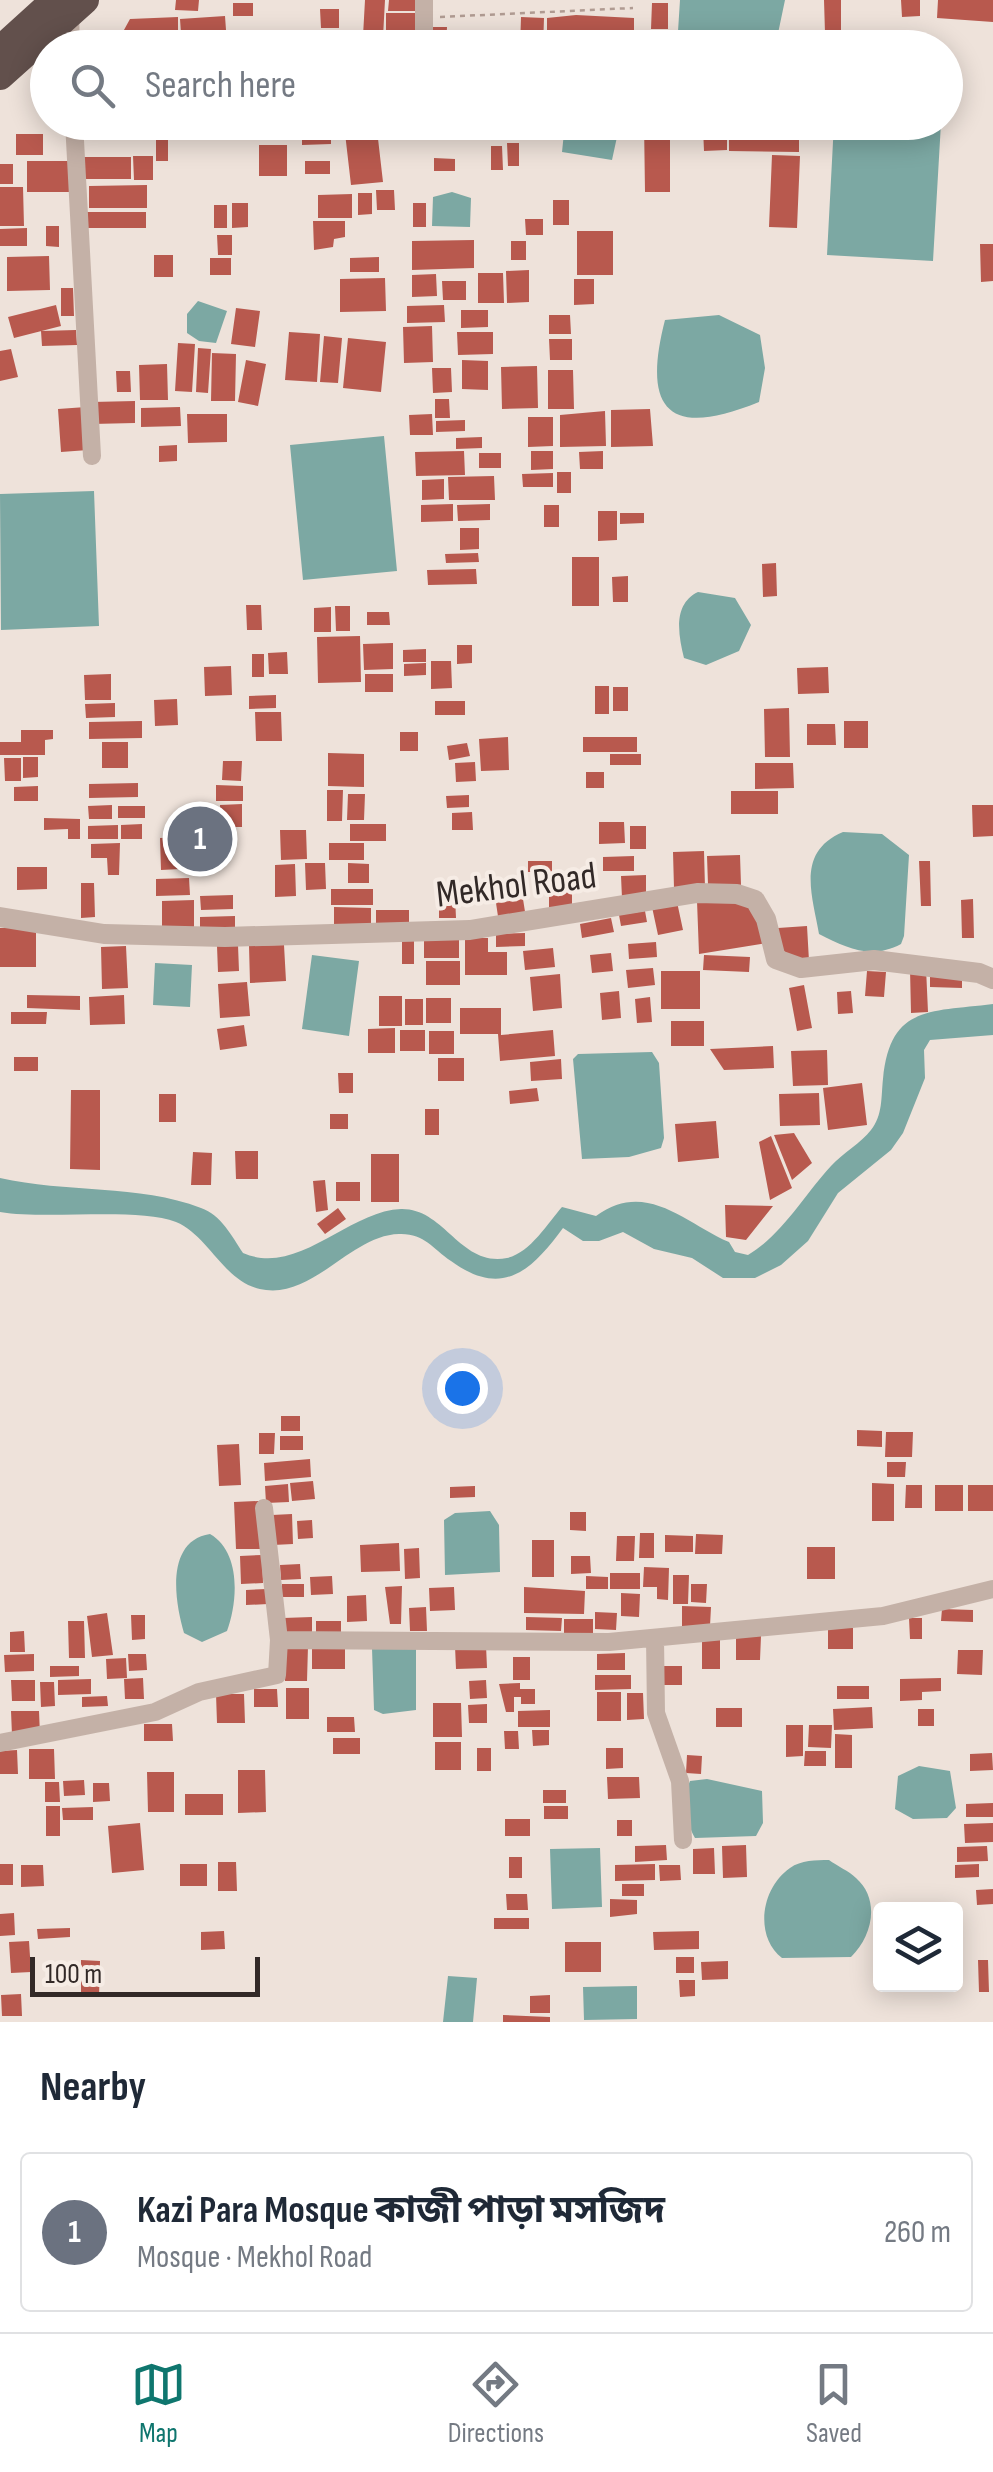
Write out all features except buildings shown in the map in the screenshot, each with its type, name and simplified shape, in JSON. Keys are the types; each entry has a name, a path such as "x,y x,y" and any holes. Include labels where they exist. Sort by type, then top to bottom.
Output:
{"highway":[{"path":"30,30 70,4"},
{"path":"45,30 70,4"},
{"path":"0,50 30,30"},
{"path":"0,76 30,45"}],"street":[{"path":"70,4 71,30"},
{"path":"75,140 92,456"},
{"name":"Mekhol Road","path":"0,916 104,934 226,937 470,930 697,893 736,894 756,900 766,919 776,960 788,964 820,970 874,960 980,973 993,979"},
{"path":"0,1743 155,1712 199,1692 277,1676 279,1640 264,1508"},
{"path":"279,1640 609,1642 883,1616 993,1589"},
{"path":"655,1638 656,1714 680,1781 683,1840"}],"path":[{"path":"424,9 634,8"}],"water":[{"path":"680,0 785,0 779,30 678,30"},
{"path":"563,140 616,140 612,160 562,152"},
{"path":"833,140 940,140 933,261 827,255"},
{"path":"452,192 471,198 470,227 432,226 433,197"},
{"path":"198,301 227,311 216,343 199,341 187,333 187,314"},
{"path":"719,315 760,335 765,368 759,402 729,413 684,416 670,409 661,396 657,377 665,320"},
{"path":"384,436 397,571 303,580 290,445"},
{"path":"94,491 99,626 1,630 0,494"},
{"path":"698,592 735,598 751,625 739,651 706,665 684,658 680,639 679,620 684,604"},
{"path":"843,832 882,834 909,855 901,944 869,952 849,948 819,934 811,889 813,863 828,840"},
{"path":"312,955 359,961 349,1036 302,1029"},
{"path":"155,963 192,965 190,1007 153,1005"},
{"path":"993,1004 993,1035 930,1040 924,1050 925,1078 903,1133 891,1150 838,1193 808,1241 781,1265 755,1278 723,1278 692,1258 654,1249 623,1232 599,1241 583,1241 563,1228 528,1267 501,1278 469,1272 421,1239 399,1234 365,1244 301,1284 266,1290 239,1280 199,1238 176,1222 139,1215 0,1212 0,1178 153,1195 208,1211 243,1253 263,1258 303,1250 381,1212 401,1209 430,1218 477,1254 507,1258 538,1237 562,1207 596,1216 632,1202 665,1208 729,1242 735,1252 748,1255 772,1236 831,1166 871,1130 880,1112 887,1055 904,1025 932,1012"},
{"path":"652,1052 659,1063 664,1138 661,1148 629,1157 582,1159 573,1059 578,1054"},
{"path":"490,1511 499,1525 500,1572 445,1575 444,1520 455,1513"},
{"path":"210,1534 227,1553 235,1592 227,1631 202,1642 184,1633 177,1573 186,1548"},
{"path":"372,1648 416,1649 416,1710 383,1714 374,1710"},
{"path":"919,1766 950,1771 956,1808 947,1818 913,1819 895,1809 898,1776"},
{"path":"707,1779 762,1791 763,1823 756,1836 695,1838 689,1825 686,1795 690,1781"},
{"path":"600,1848 602,1907 552,1909 550,1849"},
{"path":"829,1860 856,1878 869,1897 871,1918 864,1939 851,1957 782,1958 767,1937 767,1899 780,1877 794,1865"},
{"path":"448,1976 477,1978 473,2022 443,2022"},
{"path":"637,1986 637,2019 584,2020 583,1987"}],"place":[{"name":"Kazi Para Mosque কাজী পাড়া মসজিদ","path":"200,839"}]}
